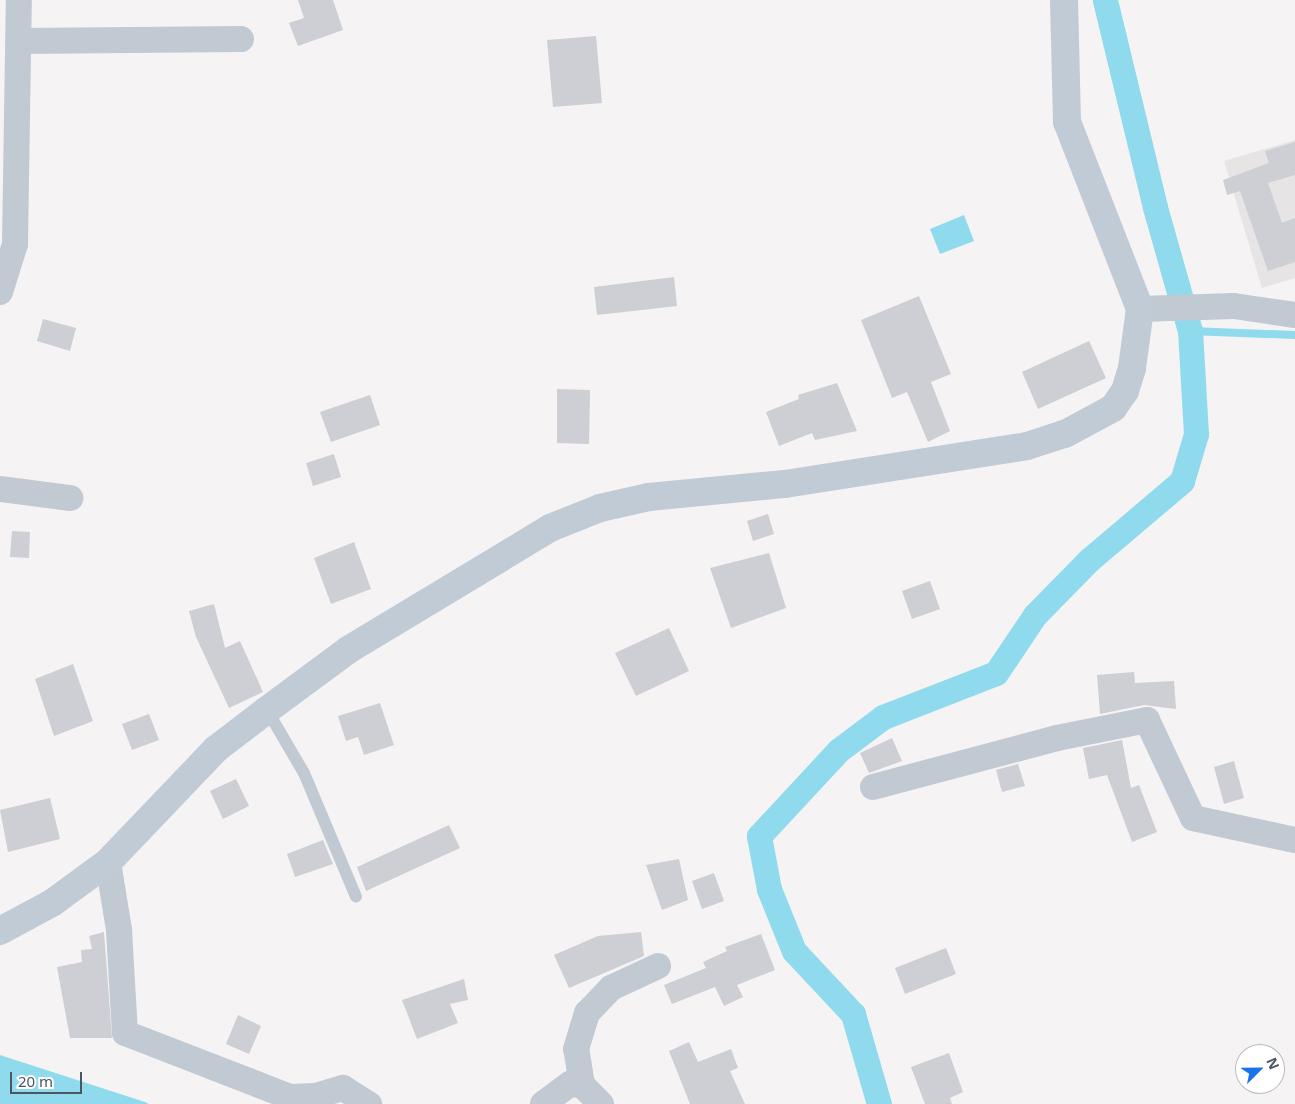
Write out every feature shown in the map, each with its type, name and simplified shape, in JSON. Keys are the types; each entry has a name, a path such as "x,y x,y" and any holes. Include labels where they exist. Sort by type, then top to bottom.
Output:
{"main road":[{"path":"0,931 52,904 108,862 216,750 348,650 550,528 600,508 649,497 785,484 1027,446 1065,434 1112,408 1125,391 1152,309 1067,122 1064,0"}],"street":[{"path":"0,292 16,244 20,41 19,0"},
{"path":"20,41 241,39"},
{"path":"1152,309 1234,306 1295,314"},
{"path":"0,489 70,498"},
{"path":"873,787 1057,738 1147,720 1193,818 1295,840"},
{"path":"108,862 119,930 125,1033 290,1097 316,1096 343,1088 369,1104"},
{"path":"600,1104 582,1085 576,1049 587,1013 611,988 658,966"},
{"path":"542,1104 570,1084 582,1085"}],"lane":[{"path":"267,710 304,774 356,897"}],"shaded area":[{"path":"1295,140 1295,278 1262,288 1224,161"}],"water":[{"path":"964,215 974,241 940,254 930,229"},
{"path":"0,1055 145,1102 149,1104 0,1104"}],"building":[{"path":"298,0 333,0 343,30 298,46 289,23 304,18"},
{"path":"596,36 602,103 553,107 547,40"},
{"path":"1295,142 1295,175 1268,183 1282,223 1295,218 1295,262 1268,271 1240,191 1227,195 1223,180 1269,163 1265,151"},
{"path":"674,277 677,306 597,315 594,287"},
{"path":"919,296 951,374 931,382 950,431 928,442 907,392 892,398 861,320"},
{"path":"43,319 76,328 70,351 37,341"},
{"path":"1089,341 1106,378 1038,409 1022,372"},
{"path":"837,383 857,431 815,440 812,433 779,446 766,412 799,399 798,395"},
{"path":"557,389 590,390 589,444 557,443"},
{"path":"370,395 380,425 331,442 320,412"},
{"path":"334,454 341,477 313,486 306,463"},
{"path":"768,514 774,534 753,541 747,521"},
{"path":"12,531 30,532 29,558 10,557"},
{"path":"354,542 371,589 331,604 314,558"},
{"path":"769,553 786,608 731,628 710,568"},
{"path":"930,581 940,609 912,619 902,591"},
{"path":"214,604 225,648 240,641 263,692 229,708 196,637 189,611"},
{"path":"669,628 689,671 636,696 615,653"},
{"path":"73,664 93,721 54,736 35,679"},
{"path":"1134,672 1135,683 1174,681 1176,709 1144,705 1100,714 1097,675"},
{"path":"380,703 394,745 364,755 358,737 346,741 338,716"},
{"path":"149,714 159,740 132,750 122,724"},
{"path":"892,738 902,761 869,773 860,753"},
{"path":"1122,740 1131,788 1139,785 1157,832 1132,842 1107,775 1089,779 1083,748"},
{"path":"1234,761 1244,798 1224,804 1214,767"},
{"path":"1018,764 1025,786 1002,792 996,770"},
{"path":"236,779 249,806 223,819 210,791"},
{"path":"50,798 60,839 8,852 0,810"},
{"path":"449,825 460,848 366,891 357,867"},
{"path":"323,840 333,864 295,877 287,854"},
{"path":"679,859 688,900 662,910 646,865"},
{"path":"714,873 724,901 702,909 692,881"},
{"path":"104,932 112,1038 70,1038 57,967 82,962 81,950 92,949 89,936"},
{"path":"641,932 644,956 569,988 554,955 598,936"},
{"path":"761,934 775,970 737,985 743,997 724,1006 715,987 672,1004 664,985 706,968 703,962 727,951 725,947"},
{"path":"946,948 956,974 905,994 895,968"},
{"path":"464,979 468,1000 450,1004 458,1023 417,1039 402,1000"},
{"path":"238,1015 261,1026 249,1054 226,1044"},
{"path":"689,1042 698,1062 731,1049 738,1068 730,1071 745,1104 690,1104 669,1051"},
{"path":"949,1053 963,1092 950,1098 952,1104 925,1104 911,1067"}],"waterway":[{"path":"879,1104 853,1014 794,951 769,889 759,836 839,750 883,717 996,673 1035,615 1089,560 1182,481 1196,434 1190,331 1155,207 1105,0"},
{"path":"1190,331 1295,335"}]}
